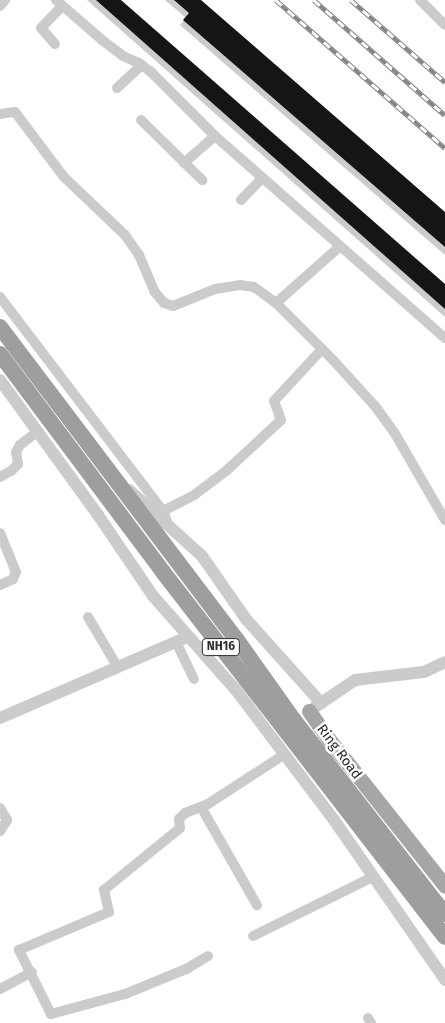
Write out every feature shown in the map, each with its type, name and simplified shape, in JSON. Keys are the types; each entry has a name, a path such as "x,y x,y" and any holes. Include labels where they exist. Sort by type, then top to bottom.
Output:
{"highway":[{"name":"NH16","path":"0,327 237,640 294,719 445,914"},
{"name":"NH16","path":"0,354 163,572 445,938"}],"main road":[{"path":"294,719 315,707"},
{"name":"Ring Road","path":"315,707 445,871"},
{"name":"Ring Road","path":"315,707 327,737 445,886"}],"street":[{"path":"0,6 5,0"},
{"path":"420,0 445,25"},
{"path":"55,44 41,28 59,3 123,56 142,65 215,136 339,247 445,338"},
{"path":"117,88 142,65"},
{"path":"0,114 15,112 64,177 125,236 139,255 154,291 164,303 173,306 214,289 240,285 254,287 276,303 375,406 394,432 445,520"},
{"path":"141,120 202,180"},
{"path":"184,163 215,136"},
{"path":"241,200 262,178"},
{"path":"276,303 339,247"},
{"path":"0,297 164,511 168,524"},
{"path":"164,511 194,495 226,471 281,420 274,401 322,349"},
{"path":"0,380 38,431 181,639 194,679"},
{"path":"0,477 11,471 18,464 16,452 20,445 38,431"},
{"path":"112,475 202,556 246,619 315,707 355,680 424,672 445,662"},
{"path":"0,533 16,572 13,579 0,585"},
{"path":"88,617 117,666"},
{"path":"1,714 181,639"},
{"path":"181,639 208,656 230,683 373,876 445,980"},
{"path":"208,956 186,969 124,994 51,1014 32,972 19,950 109,912 104,890 180,828 179,819 284,754"},
{"path":"201,807 257,905"},
{"path":"0,808 7,820 0,831"},
{"path":"253,936 373,876"},
{"path":"0,989 32,972"}],"building":[{"path":"96,0 121,0 445,284 445,309"},
{"path":"174,0 201,0 445,212 445,247 183,20 189,13"}],"railway":[{"path":"276,0 445,148"},
{"path":"314,0 445,115"},
{"path":"351,0 445,82"}]}
